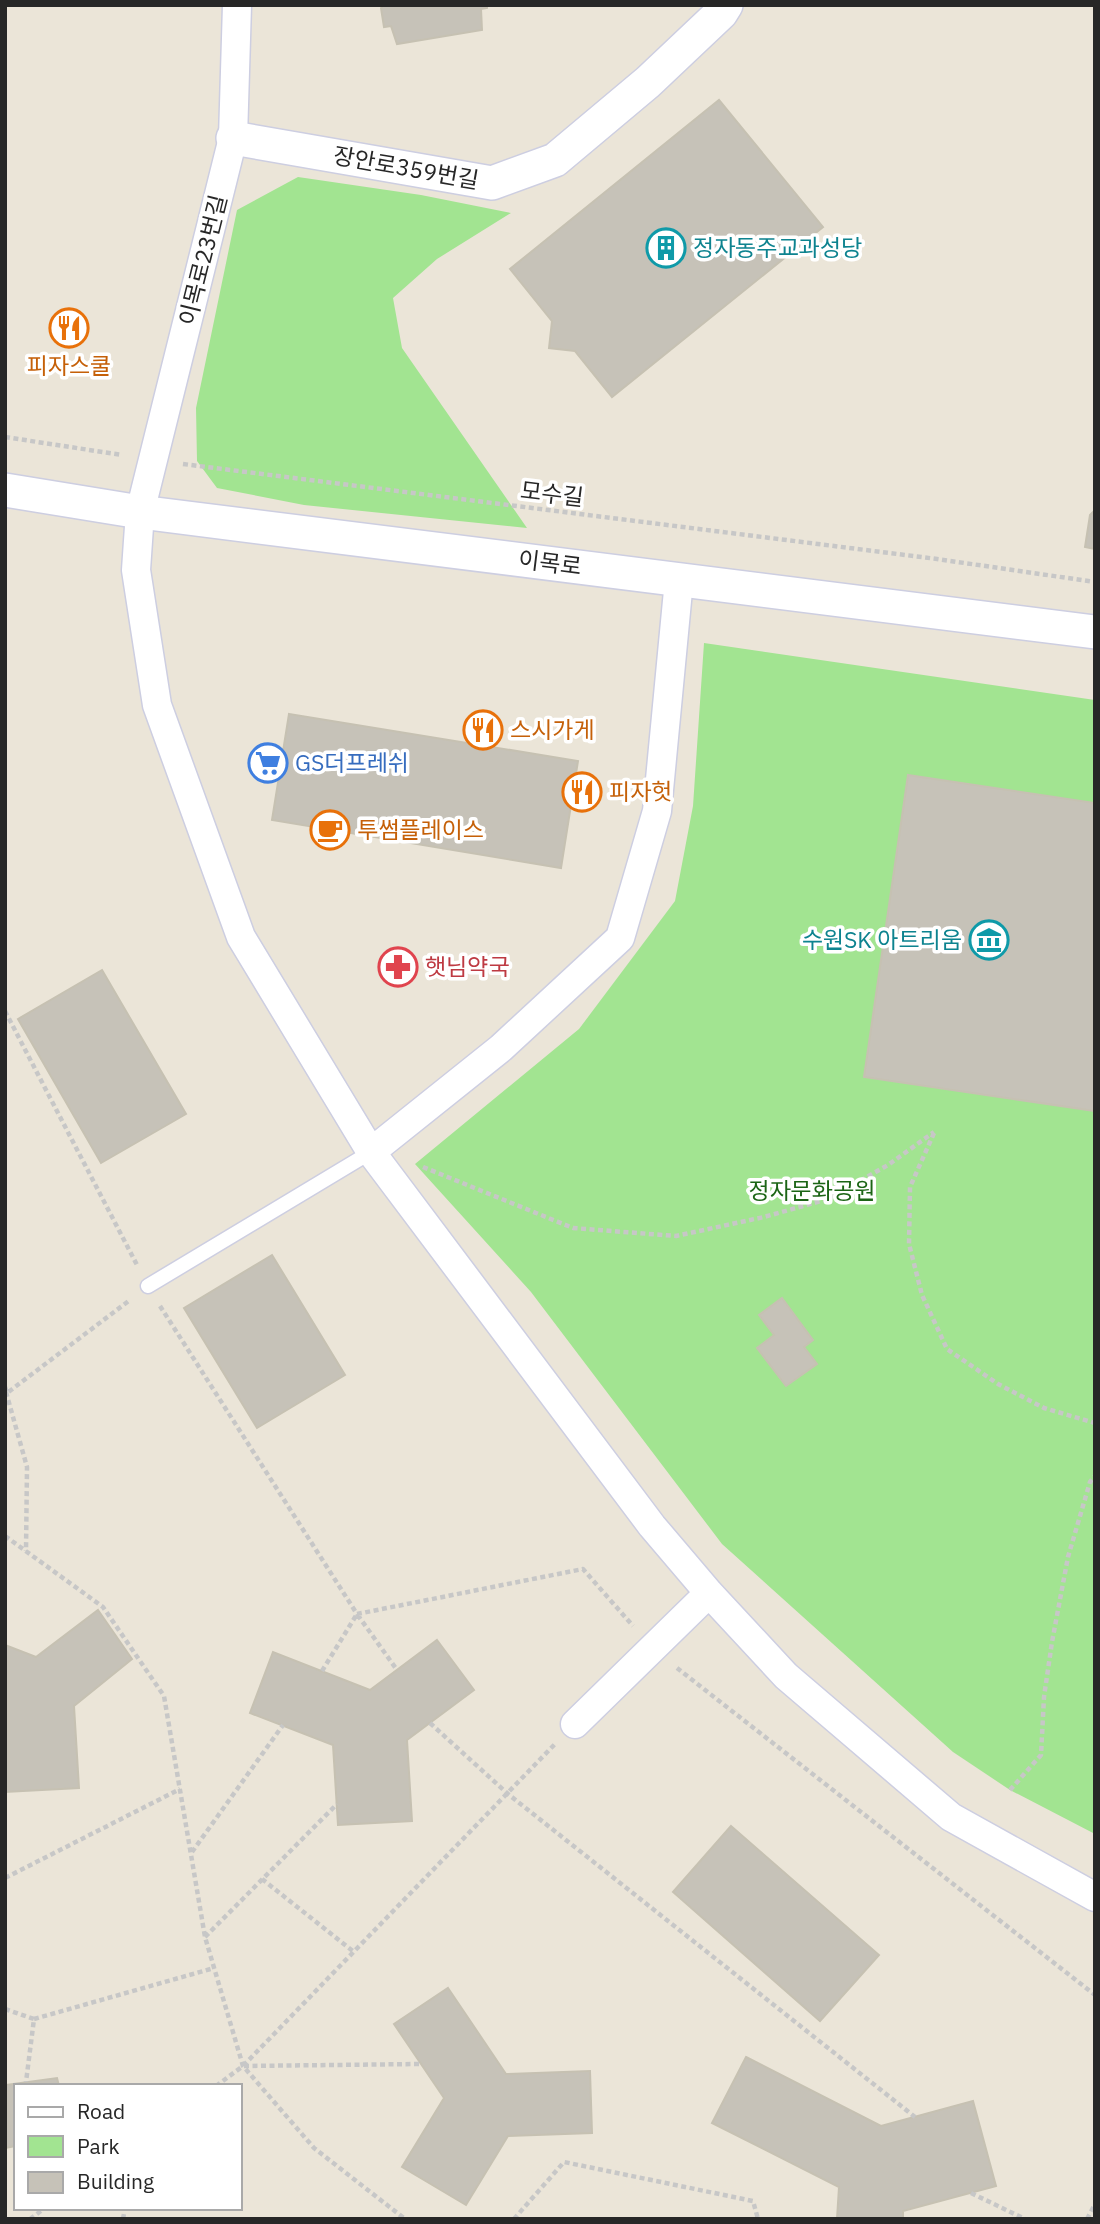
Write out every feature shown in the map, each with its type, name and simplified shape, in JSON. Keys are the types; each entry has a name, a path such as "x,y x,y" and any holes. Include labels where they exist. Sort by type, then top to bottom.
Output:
{"street":[{"name":"이목로23번길","path":"237,5 233,138 140,512 136,570 157,705 241,937 371,1153 652,1526 709,1593 786,1676 951,1817 1095,1897"},
{"name":"장안로359번길","path":"233,138 492,183 555,160 648,82 721,13 726,5"},
{"name":"이목로","path":"5,489 140,512 1095,632"},
{"path":"371,1153 501,1048 620,938 657,811 679,580"},
{"path":"575,1724 709,1593"}],"lane":[{"path":"148,1286 371,1153"}],"path":[{"path":"5,437 124,455"},
{"name":"모수길","path":"179,464 937,559 1095,582"},
{"path":"5,1011 148,1286 358,1614 397,1670"},
{"path":"415,1164 573,1228 676,1236 764,1217 828,1199 888,1165 934,1132 910,1187 909,1244 922,1295 947,1349 998,1384 1044,1408 1095,1423"},
{"path":"26,1551 27,1467 6,1390 148,1286"},
{"path":"1010,1790 1041,1755 1044,1697 1068,1557 1090,1482 1095,1476"},
{"path":"6,1537 103,1607 164,1696 205,1937 243,2066 314,2148 405,2219"},
{"path":"322,1671 358,1614 583,1569 652,1648 1095,1995"},
{"path":"430,1723 508,1794 915,2117"},
{"path":"219,2084 243,2066 575,1724"},
{"path":"191,1853 283,1725"},
{"path":"5,1878 180,1789"},
{"path":"205,1937 337,1804"},
{"path":"262,1879 354,1952"},
{"path":"5,2009 34,2019 214,1969"},
{"path":"26,2082 34,2019"},
{"path":"243,2066 421,2064"},
{"path":"514,2219 564,2162 753,2202 758,2219"},
{"path":"971,2193 1025,2219"},
{"path":"1087,2219 1095,2204"}],"green space":[{"path":"298,177 421,195 511,213 437,259 393,298 402,348 527,528 304,505 217,488 197,461 196,408 237,210"},
{"name":"정자문화공원","path":"704,643 1095,700 1095,1834 1010,1790 953,1752 722,1544 531,1292 415,1164 579,1029 675,901 693,806"}],"building":[{"path":"384,5 487,5 487,8 481,9 482,30 397,44 391,26 384,27 381,8"},
{"name":"정자동주교과성당","path":"719,100 823,227 612,397 575,351 549,348 552,321 510,269"},
{"path":"1095,510 1095,549 1085,547 1090,515"},
{"path":"289,714 578,761 561,868 272,820"},
{"name":"수원SK 아트리움","path":"908,775 1095,803 1095,1111 864,1077"},
{"path":"102,970 186,1114 101,1163 18,1019"},
{"path":"272,1255 345,1375 257,1428 184,1308"},
{"path":"782,1298 813,1340 804,1347 817,1364 786,1386 757,1348 774,1335 759,1315"},
{"path":"98,1610 132,1659 74,1706 79,1788 5,1792 5,1645 36,1657"},
{"path":"437,1640 474,1690 407,1740 412,1821 338,1825 333,1745 250,1713 273,1652 370,1690"},
{"path":"731,1826 879,1955 820,2021 673,1892"},
{"path":"448,1988 506,2074 590,2071 592,2133 508,2136 466,2205 402,2167 444,2098 394,2024"},
{"path":"746,2057 881,2126 973,2101 996,2186 903,2211 903,2219 837,2219 839,2187 712,2123"},
{"path":"57,2078 58,2084 14,2084 14,2146 5,2148 5,2085"}],"place":[{"name":"정자동주교과성당","path":"666,248"},
{"name":"피자스쿨","path":"69,328"},
{"name":"스시가게","path":"483,730"},
{"name":"GS더프레쉬","path":"268,763"},
{"name":"피자헛","path":"582,792"},
{"name":"투썸플레이스","path":"330,830"},
{"name":"수원SK 아트리움","path":"989,940"},
{"name":"햇님약국","path":"398,967"}]}
